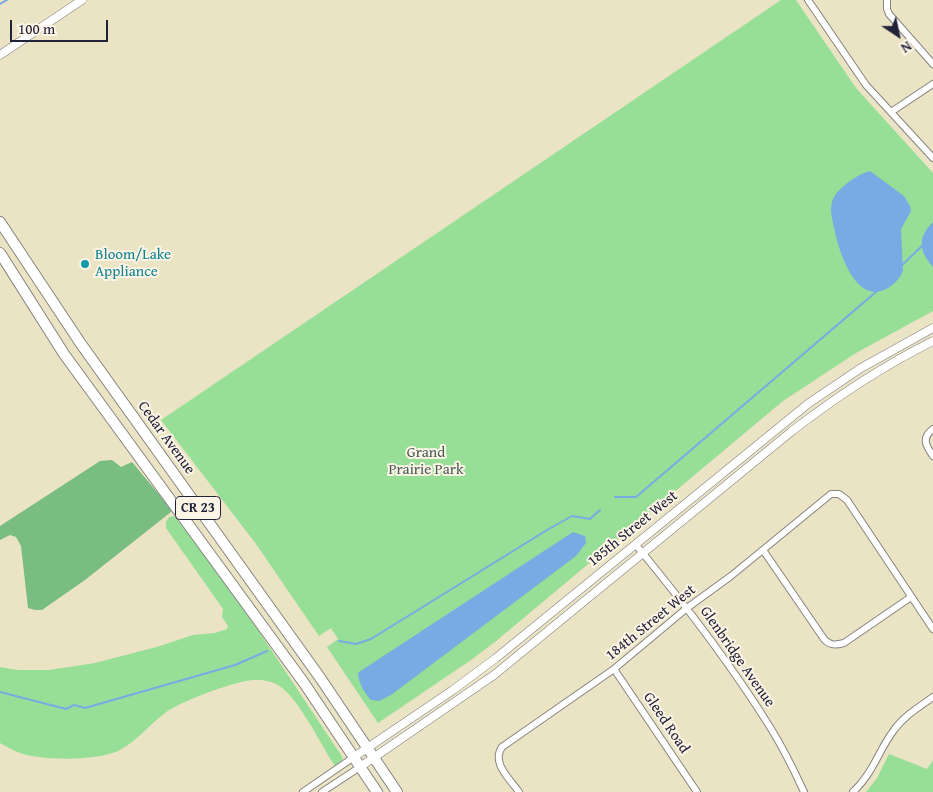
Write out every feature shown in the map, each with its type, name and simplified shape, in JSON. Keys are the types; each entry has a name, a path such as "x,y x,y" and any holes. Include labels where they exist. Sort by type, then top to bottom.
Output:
{"main road":[{"name":"Cedar Avenue","path":"0,222 81,344 321,679 397,792"},
{"name":"CR 23","path":"0,253 64,354 304,683 377,792"}],"street":[{"path":"0,55 82,0"},
{"path":"808,0 866,85 933,158"},
{"path":"886,2 889,14 933,64"},
{"path":"891,112 933,84"},
{"name":"185th Street West","path":"354,757 453,690 496,658 808,404 867,364 933,328"},
{"name":"185th Street West","path":"360,766 494,675 821,409 933,340"},
{"path":"933,428 925,438 927,448 933,456"},
{"name":"184th Street West","path":"519,792 499,764 498,755 502,746 614,669 831,494 843,496 911,597"},
{"name":"Glenbridge Avenue","path":"636,545 688,608 771,728 804,792"},
{"path":"763,550 824,639 831,644 844,643 911,597 933,629"},
{"name":"Gleed Road","path":"614,669 697,792"},
{"path":"853,792 870,772 895,728 906,717 933,697"},
{"path":"302,792 354,757"},
{"path":"322,792 360,766"}],"green space":[{"name":"Grand Prairie Park","path":"781,0 796,0 856,88 933,173 933,311 856,353 783,401 495,642 378,723 327,647 338,639 331,628 319,636 256,544 161,420"},
{"path":"112,460 121,467 132,462 171,509 171,512 85,580 42,610 28,608 21,546 16,537 10,535 0,540 0,526 100,461"},
{"path":"174,516 190,535 252,621 343,758 339,765 335,766 292,697 276,684 259,680 234,684 182,703 165,713 125,747 96,757 68,759 39,757 17,752 0,743 0,667 18,670 49,670 95,663 160,646 193,635 215,633 227,629 228,626 222,617 223,609 166,528 166,522 169,517"},
{"path":"889,754 927,769 933,760 933,792 866,792 877,778"}],"water":[{"path":"870,171 904,196 911,211 901,229 903,271 891,286 880,291 870,291 861,286 854,278 839,246 831,213 833,199 839,190 854,178"},
{"path":"933,222 933,267 923,250 922,239"},
{"path":"573,532 585,536 586,543 576,556 391,695 379,701 371,700 368,697 358,673"}],"waterway":[{"path":"0,4 7,0"},
{"path":"901,266 923,245"},
{"path":"615,497 636,497 877,291"},
{"path":"339,641 356,644 371,639 547,530 572,516 590,519 600,510"},
{"path":"0,692 66,709 74,705 85,708 235,665 267,651"}],"place":[{"name":"Bloom/Lake Appliance","path":"85,264"}]}
